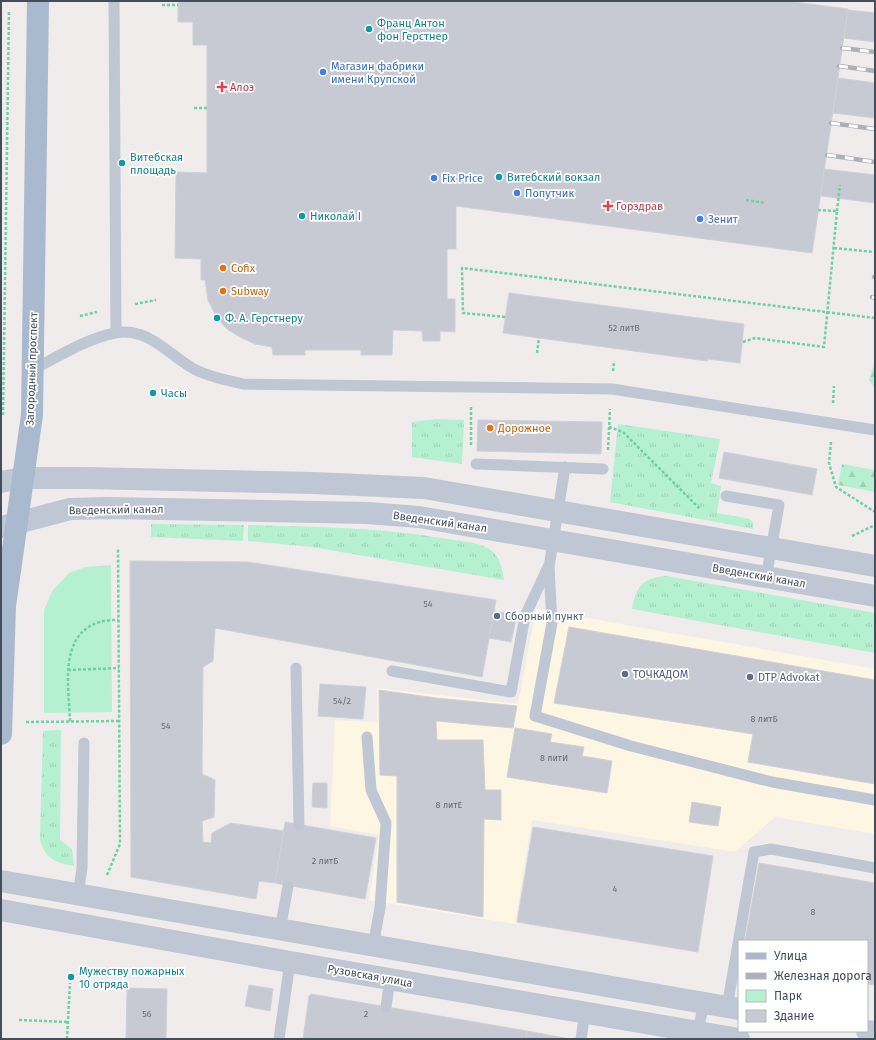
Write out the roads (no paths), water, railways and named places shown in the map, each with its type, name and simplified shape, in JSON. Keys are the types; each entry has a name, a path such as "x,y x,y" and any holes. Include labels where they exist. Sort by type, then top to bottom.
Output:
{"main road":[{"name":"Загородный проспект","path":"1,734 9,525 23,478 32,415 34,369 38,1"}],"street":[{"path":"1,482 23,478 322,484 424,488 875,566"},
{"name":"Введенский канал","path":"9,525 70,508 367,513 419,517 875,596"},
{"path":"1,881 733,1008"},
{"name":"Рузовская улица","path":"1,910 290,962 586,1012 697,1036 739,1039"}],"lane":[{"path":"114,1 116,332"},
{"path":"34,369 79,346 116,332 137,334 155,341 193,368 216,378 243,384 612,389 832,422 875,430"},
{"path":"476,464 604,469"},
{"path":"564,467 549,567 552,623 535,716 631,746 772,782 875,800"},
{"path":"726,496 779,505 766,578"},
{"path":"392,671 511,692 524,616 549,567"},
{"path":"296,668 299,825"},
{"path":"367,737 371,790 386,823 380,908 373,946"},
{"path":"78,894 82,868 84,743"},
{"path":"742,940 754,852 771,849 875,868"},
{"path":"280,930 288,886"},
{"path":"280,1039 290,962"},
{"path":"733,1008 738,971"},
{"path":"386,1007 390,979"},
{"path":"697,1036 704,1003"},
{"path":"581,1039 586,1012"}],"railway":[{"path":"842,48 875,52"},
{"path":"839,66 875,71"},
{"path":"831,123 875,129"},
{"path":"827,155 875,162"}],"place":[{"name":"Франц Антон фон Герстнер","path":"369,29"},
{"name":"Магазин фабрики имени Крупской","path":"323,72"},
{"name":"Алоэ","path":"222,87"},
{"name":"Витебская площадь","path":"122,163"},
{"name":"Витебский вокзал","path":"499,177"},
{"name":"Fix Price","path":"434,178"},
{"name":"Попутчик","path":"517,193"},
{"name":"Горздрав","path":"608,206"},
{"name":"Николай I","path":"302,216"},
{"name":"Зенит","path":"700,219"},
{"name":"Cofix","path":"223,268"},
{"name":"Subway","path":"223,291"},
{"name":"Ф. А. Герстнеру","path":"217,318"},
{"name":"Часы","path":"153,393"},
{"name":"Дорожное","path":"490,428"},
{"name":"Сборный пункт","path":"497,616"},
{"name":"ТОЧКАДОМ","path":"625,674"},
{"name":"DTP Advokat","path":"750,677"},
{"name":"Мужеству пожарных 10 отряда","path":"71,977"}]}
